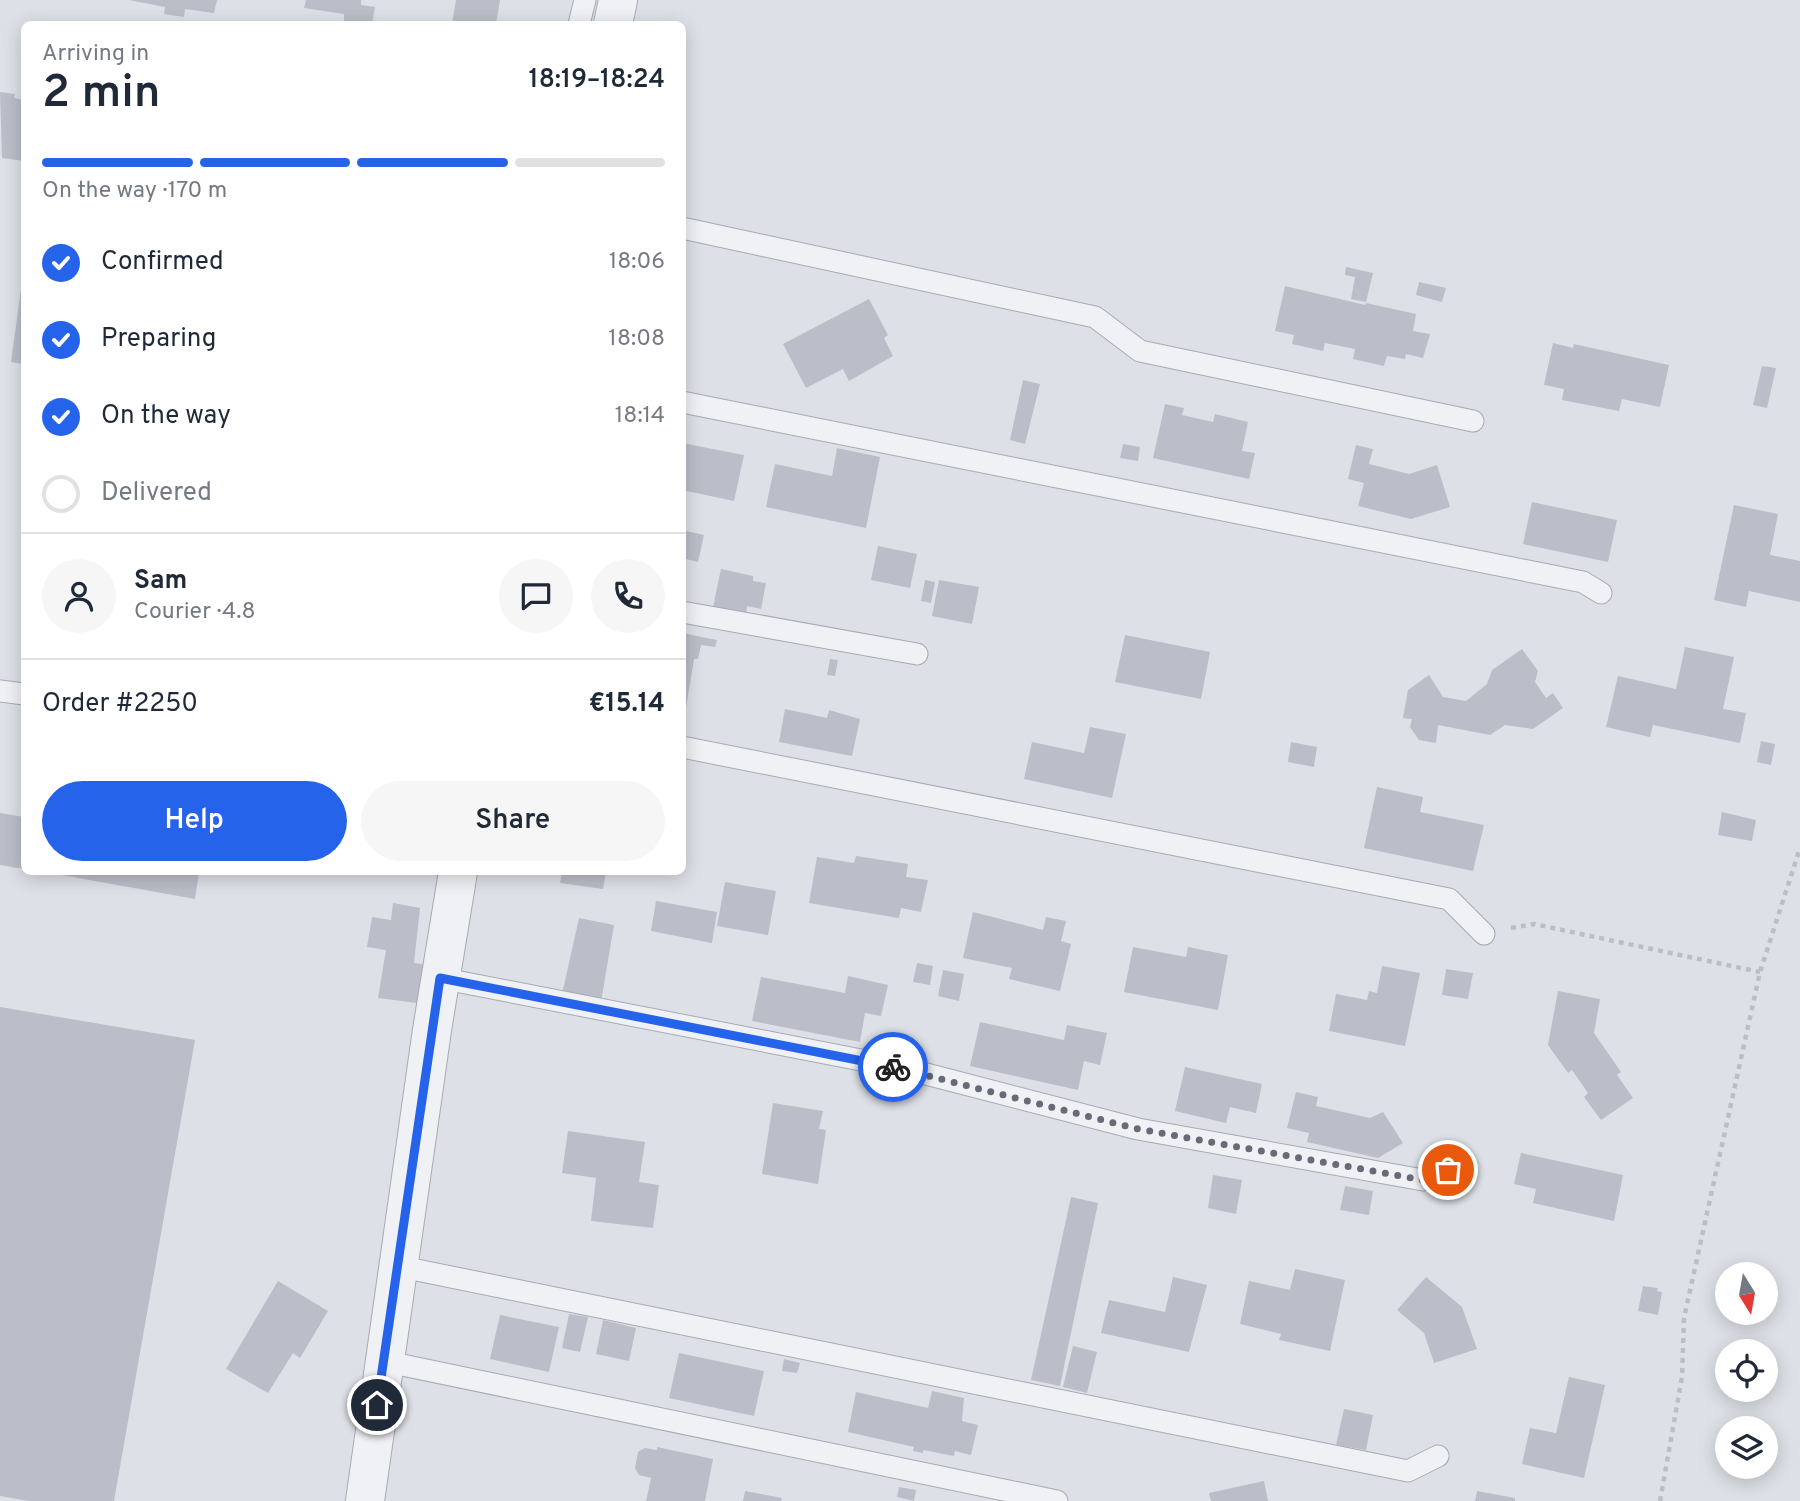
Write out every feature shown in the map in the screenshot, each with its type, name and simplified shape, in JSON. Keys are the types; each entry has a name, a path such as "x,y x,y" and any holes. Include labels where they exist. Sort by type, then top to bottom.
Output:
{"street":[{"path":"614,21 618,0"},
{"path":"365,1501 397,1266 457,875"}],"lane":[{"path":"580,21 585,0"},
{"path":"686,230 1095,317 1140,351 1473,421"},
{"path":"686,403 1583,582 1601,593"},
{"path":"686,613 917,654"},
{"path":"0,691 21,694"},
{"path":"686,748 1449,899 1484,934"},
{"path":"440,978 906,1069 1138,1129 1423,1180 1448,1170"},
{"path":"397,1266 1408,1471 1438,1456"},
{"path":"383,1361 1057,1501"}],"path":[{"path":"1660,1501 1682,1377 1685,1318 1760,972 1800,848"},
{"path":"1484,934 1534,924 1760,972"}],"building":[{"path":"129,0 217,0 214,13 185,9 184,17 164,14 165,7"},
{"path":"306,0 361,0 361,5 375,7 373,21 344,21 344,14 304,8"},
{"path":"456,0 500,0 496,21 452,21"},
{"path":"0,92 15,94 14,98 21,99 21,161 2,158"},
{"path":"1346,267 1373,273 1366,302 1351,299 1355,277 1345,275"},
{"path":"1419,282 1446,288 1442,302 1416,295"},
{"path":"1285,286 1416,314 1413,331 1430,334 1423,358 1406,354 1405,359 1387,356 1384,366 1353,359 1355,349 1325,343 1323,351 1292,344 1294,335 1275,331"},
{"path":"21,289 21,364 11,362"},
{"path":"869,299 888,335 884,338 893,356 849,381 843,369 806,388 783,344"},
{"path":"1553,343 1573,348 1574,344 1669,365 1660,407 1622,399 1619,411 1562,400 1564,389 1544,385"},
{"path":"1762,366 1776,368 1767,408 1753,405"},
{"path":"1023,380 1040,384 1025,444 1010,440"},
{"path":"1165,404 1184,408 1182,415 1213,422 1215,414 1248,422 1242,451 1255,453 1249,479 1153,458"},
{"path":"686,444 744,455 734,501 686,491"},
{"path":"1123,444 1140,447 1138,461 1120,458"},
{"path":"1356,445 1373,449 1369,464 1409,474 1437,465 1450,507 1411,519 1358,506 1364,483 1348,479"},
{"path":"837,448 880,457 866,528 766,507 775,464 832,476"},
{"path":"1532,502 1617,520 1608,562 1523,544"},
{"path":"1734,505 1778,514 1770,555 1800,561 1800,602 1749,591 1746,607 1714,600"},
{"path":"686,531 704,535 698,562 686,559"},
{"path":"878,546 917,554 910,588 871,580"},
{"path":"721,569 753,576 753,581 766,583 761,609 747,606 746,614 713,607"},
{"path":"925,580 935,582 931,603 921,601"},
{"path":"939,580 979,587 972,624 932,616"},
{"path":"686,634 717,640 715,647 701,645 698,659 694,659 686,708"},
{"path":"1125,635 1210,652 1201,699 1115,682"},
{"path":"1685,647 1734,657 1723,709 1746,713 1740,743 1653,725 1650,737 1606,727 1618,676 1676,689"},
{"path":"1522,649 1538,671 1535,682 1546,698 1553,693 1563,708 1533,729 1505,725 1490,735 1438,725 1436,743 1419,740 1410,727 1412,719 1403,718 1408,690 1429,675 1443,697 1466,701 1487,684 1492,670"},
{"path":"830,659 838,660 835,676 827,675"},
{"path":"785,709 827,718 829,710 860,719 852,756 779,742"},
{"path":"1090,727 1126,734 1112,798 1024,779 1032,742 1084,753"},
{"path":"1761,741 1775,744 1771,765 1757,762"},
{"path":"1291,742 1317,747 1314,767 1288,762"},
{"path":"1377,787 1423,797 1420,812 1484,825 1473,871 1364,848"},
{"path":"1722,812 1756,820 1752,841 1718,835"},
{"path":"0,813 21,816 21,868 0,865"},
{"path":"856,856 908,864 906,877 928,880 921,912 901,908 899,918 809,903 817,857 854,863"},
{"path":"62,875 199,875 195,899"},
{"path":"561,875 605,875 603,889 560,883"},
{"path":"725,882 776,891 768,935 717,926"},
{"path":"656,901 717,912 712,943 651,931"},
{"path":"393,903 420,908 414,963 431,965 425,1004 378,998 386,950 367,947 372,917 391,920"},
{"path":"973,912 1043,930 1046,917 1066,921 1061,941 1071,944 1060,991 1009,979 1012,968 963,958"},
{"path":"579,918 614,925 601,1002 562,994"},
{"path":"1133,947 1186,957 1188,947 1228,955 1218,1010 1124,992"},
{"path":"917,963 933,966 930,985 913,982"},
{"path":"1382,966 1420,973 1405,1046 1329,1031 1336,994 1367,1000 1369,991 1377,993"},
{"path":"1446,969 1473,973 1468,999 1442,995"},
{"path":"943,970 964,974 959,1001 938,996"},
{"path":"848,976 888,985 881,1016 865,1013 860,1042 752,1021 761,977 845,993"},
{"path":"1558,991 1600,999 1594,1033 1621,1072 1617,1075 1633,1098 1601,1120 1584,1097 1588,1093 1572,1070 1568,1073 1548,1045"},
{"path":"0,1007 195,1040 114,1501 29,1501 0,1496"},
{"path":"980,1022 1064,1040 1067,1025 1107,1033 1100,1065 1084,1061 1078,1090 970,1066"},
{"path":"1185,1067 1262,1084 1256,1113 1230,1107 1226,1123 1175,1111"},
{"path":"1296,1092 1318,1097 1316,1106 1370,1118 1383,1112 1403,1143 1378,1158 1307,1142 1309,1133 1287,1128"},
{"path":"773,1103 823,1111 819,1129 826,1130 818,1184 762,1174"},
{"path":"568,1131 645,1142 639,1182 659,1185 653,1228 591,1221 596,1178 562,1173"},
{"path":"1521,1153 1623,1175 1614,1221 1533,1203 1536,1189 1514,1184"},
{"path":"1213,1175 1242,1180 1236,1214 1208,1208"},
{"path":"1345,1186 1373,1191 1369,1215 1340,1210"},
{"path":"1071,1197 1098,1203 1060,1386 1031,1380"},
{"path":"1295,1269 1345,1280 1330,1351 1279,1340 1281,1334 1240,1324 1249,1281 1290,1290"},
{"path":"1173,1277 1207,1285 1189,1352 1101,1333 1109,1300 1165,1312"},
{"path":"1426,1277 1462,1307 1477,1349 1434,1363 1424,1333 1397,1310"},
{"path":"278,1281 328,1311 300,1358 293,1353 268,1393 226,1369"},
{"path":"1643,1286 1658,1288 1657,1291 1662,1292 1658,1315 1638,1311"},
{"path":"569,1314 588,1317 580,1352 562,1348"},
{"path":"500,1315 559,1327 549,1372 490,1359"},
{"path":"603,1320 636,1328 629,1361 596,1354"},
{"path":"1073,1346 1097,1352 1087,1393 1063,1387"},
{"path":"679,1353 764,1371 754,1416 669,1398"},
{"path":"784,1359 800,1363 797,1373 782,1371"},
{"path":"1569,1377 1605,1385 1584,1478 1522,1464 1530,1428 1556,1433"},
{"path":"932,1391 964,1398 962,1421 978,1425 971,1455 955,1451 954,1456 923,1450 923,1453 913,1451 914,1447 848,1432 856,1392 928,1408"},
{"path":"1344,1409 1373,1415 1366,1450 1336,1445"},
{"path":"657,1447 713,1459 705,1501 646,1501 651,1478 639,1475 635,1468 638,1452 645,1448 657,1450"},
{"path":"1264,1481 1268,1501 1211,1501 1209,1493"},
{"path":"899,1487 916,1490 914,1501 897,1497"},
{"path":"745,1491 782,1498 781,1501 743,1501"},
{"path":"1477,1491 1515,1498 1515,1501 1475,1501"}],"way so far":[{"path":"893,1067 1138,1129 1423,1180 1448,1170"}],"route":[{"path":"377,1405 440,978 893,1067"}]}
